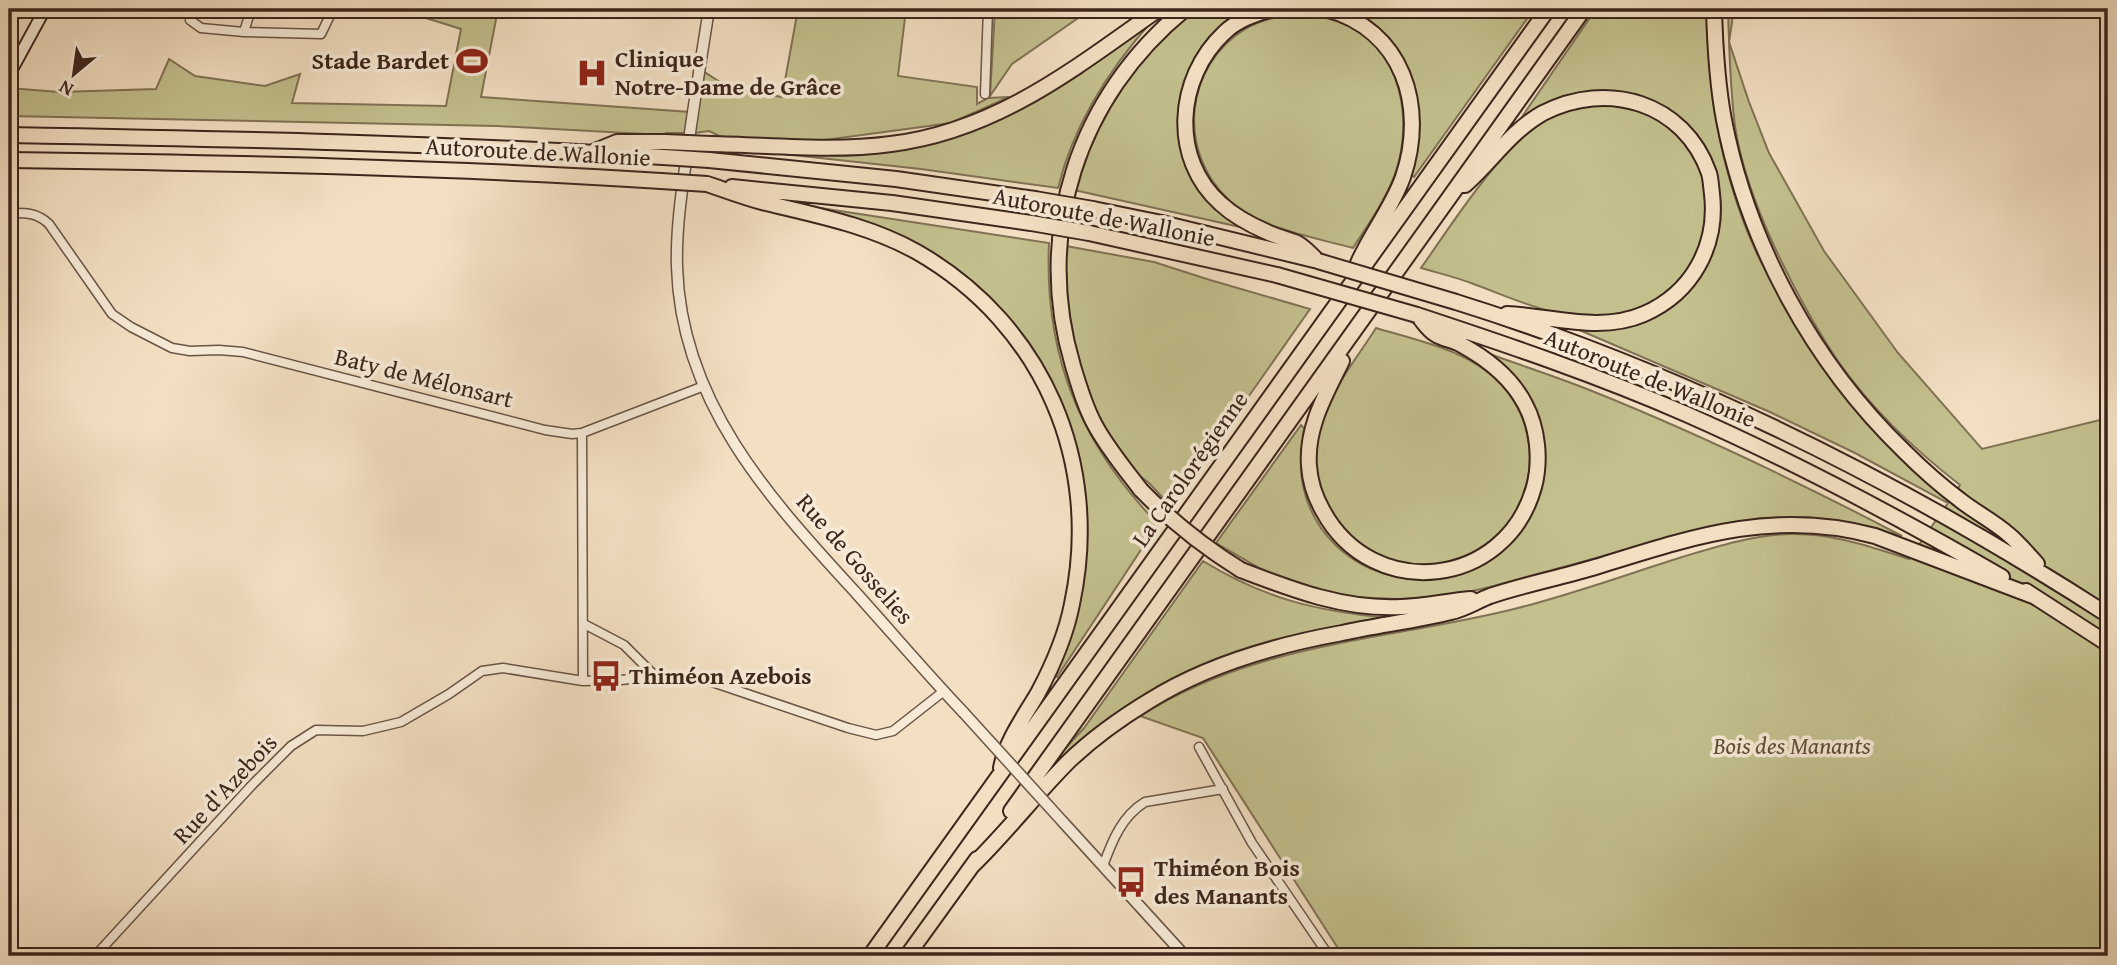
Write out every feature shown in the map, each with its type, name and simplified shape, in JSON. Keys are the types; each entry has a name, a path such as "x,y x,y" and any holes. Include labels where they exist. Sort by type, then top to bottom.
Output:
{"highway":[{"path":"664,149 710,144 838,147 891,144 940,135 979,122 1026,99 1159,9"},
{"path":"1185,9 1163,26 1137,54 1114,85 1084,140 1064,203 1059,253 1060,305 1066,342 1078,384 1095,424 1117,460 1141,490 1186,533 1241,569 1303,594 1351,604 1400,607 1489,596"},
{"path":"1272,9 1240,21 1225,31 1210,47 1189,85 1185,139 1203,183 1220,204 1296,249"},
{"path":"1326,9 1339,12 1364,26 1384,43 1398,61 1407,83 1410,105 1409,153 1403,176 1390,205 1366,245 1346,290"},
{"name":"La Carolorégienne","path":"870,956 1548,9"},
{"path":"907,956 1584,9"},
{"path":"1713,9 1723,119 1738,179 1762,244 1786,295 1815,343 1851,394 1903,450 1959,500 2008,534 2050,578"},
{"path":"1444,205 1524,126 1542,113 1587,97 1629,99 1653,109 1689,138 1704,161 1710,177 1714,211 1710,235 1699,268 1680,291 1644,314 1626,320 1599,323 1492,313"},
{"name":"Autoroute de Wallonie","path":"9,135 247,139 592,152 617,142 664,149 709,160 896,179 1035,199 1296,249 1318,261 1492,313 1587,348 1790,434 1916,500 2108,615"},
{"name":"Autoroute de Wallonie","path":"9,160 506,172 706,184 866,200 1031,223 1089,233 1277,275 1417,315 1437,328 1579,371 1686,414 1871,503 2033,596 2108,644"},
{"path":"706,184 761,202 850,223 916,252 976,295 1025,350 1043,380 1058,412 1076,478 1081,544 1071,608 1051,667 1004,751 1000,775"},
{"path":"1359,325 1318,408 1308,465 1318,502 1337,533 1367,558 1403,571 1443,571 1464,566 1483,556 1508,536 1517,523 1526,509 1536,477 1536,443 1532,424 1525,405 1510,382 1492,364 1437,328"},
{"path":"972,866 999,840 1070,760 1109,727 1185,681 1261,652 1339,633 1454,612 1489,596 1664,546 1724,531 1772,524 1813,524 1851,529 1923,553 2033,596"}],"main road":[{"path":"9,75 45,9"}],"street":[{"path":"244,32 251,9"},
{"path":"190,20 201,28 321,34 333,9"},
{"name":"Rue de Gosselies","path":"709,9 677,223 677,268 681,306 692,351 716,414 740,454 788,517 1185,956"},
{"path":"985,94 988,9"},
{"name":"Baty de Mélonsart","path":"9,213 31,213 42,217 112,314 172,348 243,352 545,430 572,434 582,433 704,386"},
{"path":"582,433 583,681"},
{"path":"583,624 624,645 655,676"},
{"name":"Rue d'Azebois","path":"95,956 290,746 316,730 363,731 401,722 482,671 503,668 583,681 655,676 706,680 876,735 893,731 944,691"},
{"path":"1199,747 1252,844 1329,956"},
{"path":"1103,866 1112,841 1136,807 1145,802 1223,789"}],"green space":[{"path":"397,9 498,9 481,97 690,112 685,133 663,135 497,126 9,116 9,88 59,92 156,89 169,59 195,76 265,86 300,74 292,103 446,106 461,29"},
{"path":"798,9 906,9 898,76 977,87 977,104 988,98 1009,97 951,123 810,142 730,141 709,131 694,133 703,71 729,88 782,97"},
{"path":"995,9 1091,9 1012,64 990,96"},
{"path":"1194,9 1258,9 1188,75 1189,166 1249,229 1074,190 1094,138 1120,90 1153,47"},
{"path":"1342,9 1534,9 1414,177 1409,173 1406,68"},
{"name":"Bois des Manants","path":"1596,9 1707,9 1710,70 1718,130 1733,190 1761,263 1800,332 1839,390 1884,440 1951,500 1960,485 1927,458 1866,398 1813,322 1775,248 1750,188 1738,142 1733,112 1729,53 1728,9 1734,9 1729,42 1769,153 1824,251 1898,353 1982,449 2108,418 2108,956 1343,956 1203,738 1140,716 1184,692 1228,673 1274,659 1320,647 1510,610 1749,539 1806,534 1851,542 1909,559 1948,503 1855,453 1770,412 1577,329 1629,327 1647,321 1664,310 1679,298 1703,269 1717,235 1720,217 1716,180 1702,145 1621,95 1606,91 1577,93 1546,106 1517,124"},
{"path":"1303,13 1350,26 1367,37 1381,52 1398,88 1403,128 1397,168 1372,219 1353,248 1288,231 1243,211 1230,201 1213,181 1201,159 1195,134 1195,110 1200,86 1210,64 1226,44 1254,25"},
{"path":"1153,20 1122,58 1083,119 1058,188 921,169 774,153 923,145 983,127 1051,90"},
{"path":"1593,104 1625,106 1651,114 1676,133 1703,174 1707,193 1702,246 1686,277 1674,289 1644,306 1628,311 1611,315 1578,316 1531,306 1421,268 1485,178 1525,136 1546,120 1567,109"},
{"path":"814,207 1049,243 1053,323 1072,396 1107,462 1158,524 1057,677 1053,675 1076,608 1072,440 995,308 879,230"},
{"path":"1066,246 1154,262 1310,309 1171,507 1134,471 1100,420 1080,364 1073,334 1068,304"},
{"path":"1376,328 1443,348 1488,372 1501,384 1517,407 1527,433 1530,459 1526,486 1517,510 1501,532 1480,549 1454,561 1427,565 1401,563 1376,554 1355,540 1337,521 1324,499 1317,473 1316,445 1319,429 1339,383"},
{"path":"1487,353 1587,389 1707,440 1902,536 1841,521 1807,517 1761,518 1709,527 1490,587 1445,597 1398,599 1353,597 1321,591 1273,576 1216,543 1301,425 1304,428 1301,464 1303,486 1316,520 1337,546 1363,565 1394,576 1427,579 1459,574 1490,560 1517,537 1528,521 1540,489 1545,453 1539,429"},
{"path":"1203,561 1248,585 1292,601 1388,618 1322,632 1142,699 1100,727 1039,783 1060,754 1084,728"}],"place":[{"name":"Stade Bardet","path":"472,61"},
{"name":"Clinique Notre-Dame de Grâce","path":"592,73"},
{"name":"Thiméon Azebois","path":"606,676"},
{"name":"Thiméon Bois des Manants","path":"1131,882"}]}
